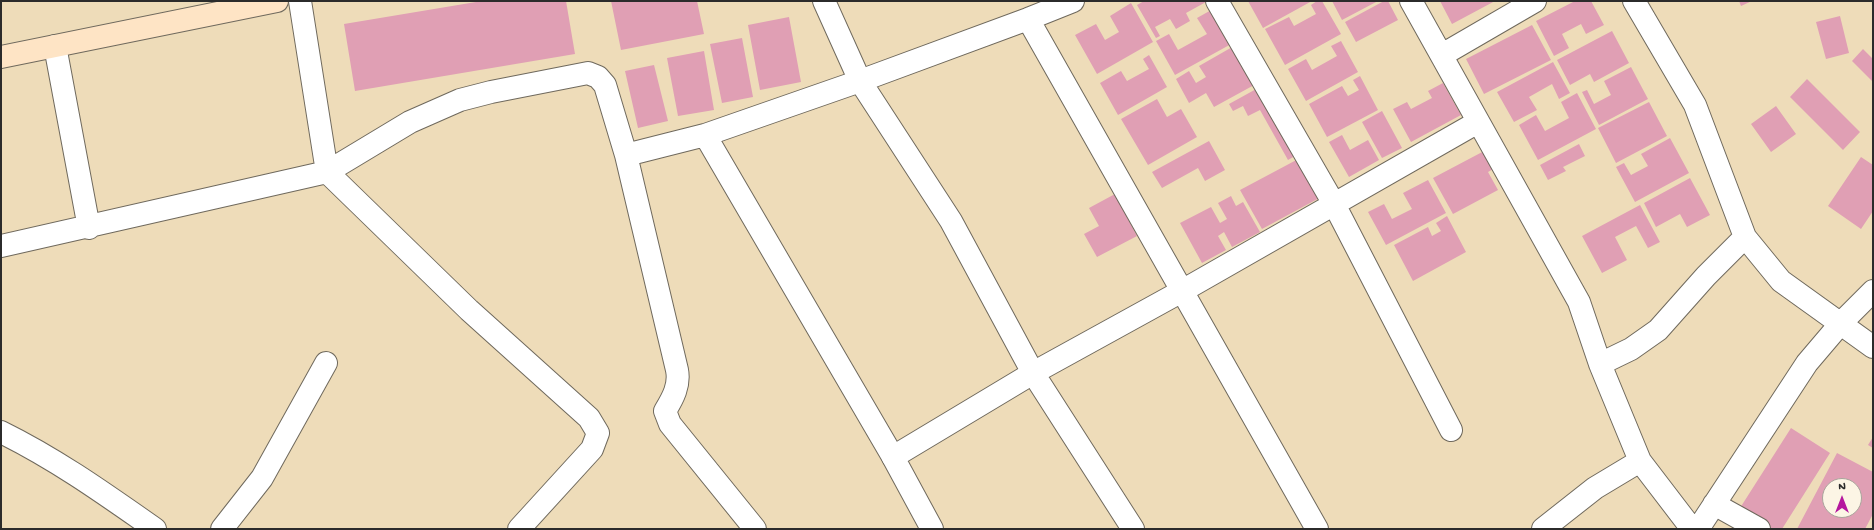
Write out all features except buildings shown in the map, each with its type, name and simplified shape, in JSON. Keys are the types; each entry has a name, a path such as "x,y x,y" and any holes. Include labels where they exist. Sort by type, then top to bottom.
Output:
{"main road":[{"path":"1,56 277,1"}],"street":[{"path":"300,1 327,172 469,310 589,418 598,432 592,449 519,529"},
{"path":"824,1 860,81 951,221 1033,373 1133,529"},
{"path":"626,155 705,136 1028,20 1072,1"},
{"path":"1217,1 1334,204 1452,430"},
{"path":"1411,1 1579,302 1600,364 1640,461 1692,529"},
{"path":"1442,56 1536,1"},
{"path":"1634,1 1694,105 1745,237 1781,281 1873,347"},
{"path":"1028,20 1317,529"},
{"path":"55,46 89,228"},
{"path":"1,246 89,228 327,172 392,132 454,103 491,92 588,73 598,76 605,85 626,155 679,378 674,396 665,411 667,418 670,424 755,529"},
{"path":"892,457 1033,373 1182,291 1478,122"},
{"path":"705,136 892,457 932,529"},
{"path":"1600,364 1631,349 1658,330 1706,276 1745,237"},
{"path":"1698,529 1807,363 1841,323 1873,291"},
{"path":"222,529 262,478 326,363"},
{"path":"1,432 35,448 77,474 155,529"},
{"path":"1543,529 1595,488 1640,461"},
{"path":"1714,504 1759,529"}]}
